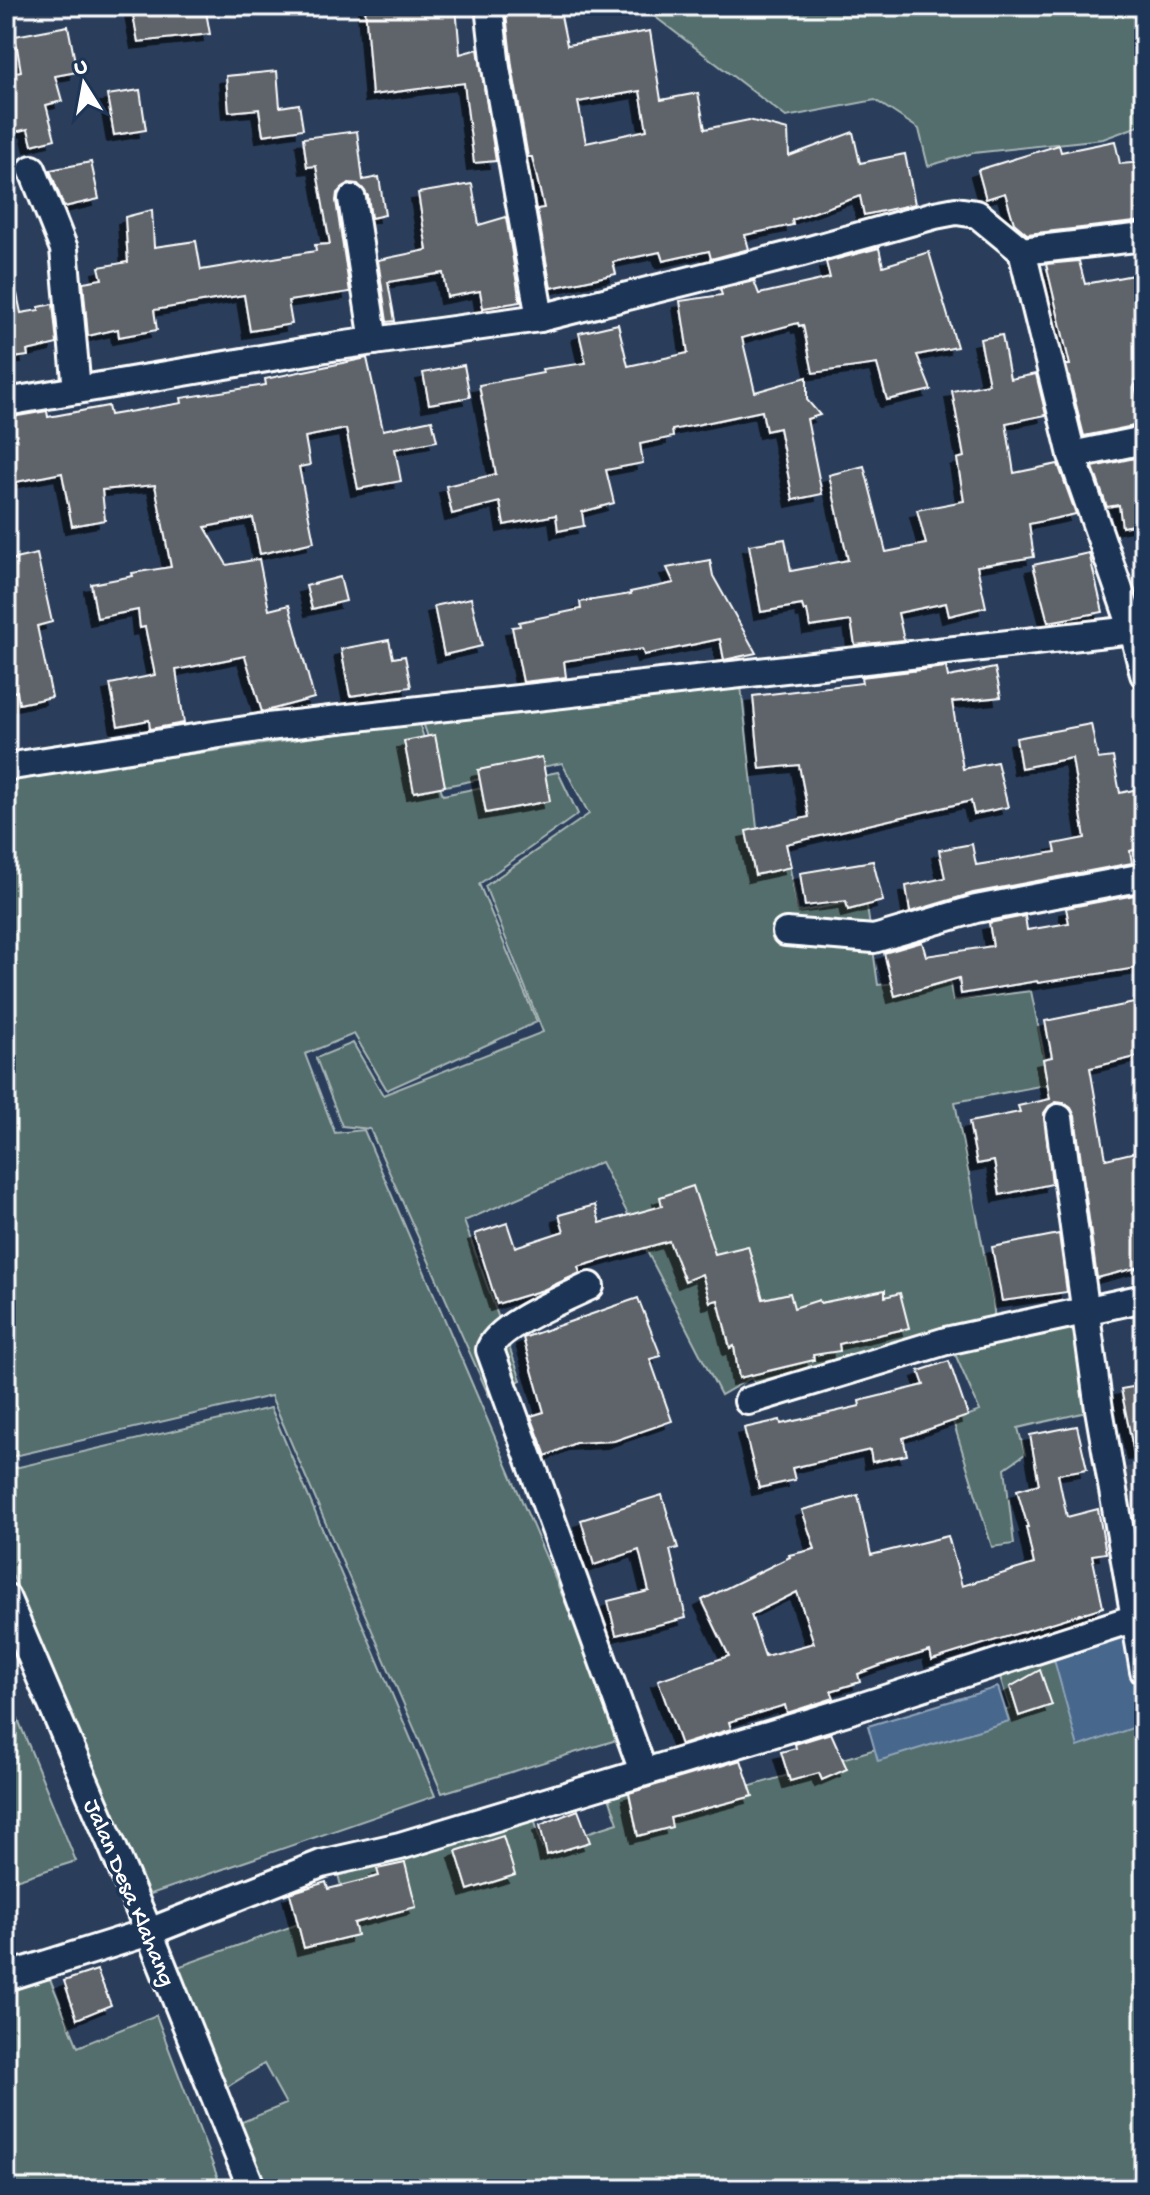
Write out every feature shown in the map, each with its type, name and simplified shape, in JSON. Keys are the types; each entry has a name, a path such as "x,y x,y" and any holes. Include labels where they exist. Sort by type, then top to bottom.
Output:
{"street":[{"path":"489,6 496,68 540,318"},
{"path":"32,169 64,249 77,390"},
{"path":"352,199 374,341"},
{"path":"6,402 374,341 540,318 956,211 977,214 1022,251 1072,455 1133,630 1144,674"},
{"path":"1022,251 1144,237"},
{"path":"1072,455 1144,440"},
{"path":"6,767 259,728 1133,630"},
{"path":"786,932 874,939 976,909 1144,877"},
{"path":"1059,1118 1099,1409 1140,1616 1144,1671"},
{"path":"590,1286 506,1330 492,1343 490,1350 643,1771"},
{"path":"748,1401 905,1352 1144,1298"},
{"name":"Jalan Desa Klahang","path":"6,1597 149,1932 252,2189"},
{"path":"6,1977 149,1932 321,1864 400,1846 854,1709 1140,1616"}],"shaded area":[{"path":"1144,1463 1144,1580 1139,1581 1111,1471"},
{"path":"1129,1631 1144,1700 1144,1724 1078,1747 1053,1656"},
{"path":"998,1687 1009,1721 878,1761 868,1726"}],"green space":[{"path":"641,6 1144,6 1144,124 1103,139 973,153 928,166 919,129 875,100 786,117"},
{"path":"740,677 761,863 788,858 798,912 866,899 878,985 949,977 953,1001 1031,991 1050,1084 955,1102 995,1323 1069,1313 1095,1410 1018,1428 1025,1454 1005,1468 1014,1544 992,1547 953,1421 980,1411 945,1331 764,1395 751,1378 721,1395 601,1162 464,1221 521,1380 489,1396 370,1129 342,1126 316,1058 353,1043 383,1095 543,1032 485,886 589,814 562,763 445,786 420,714"},
{"path":"419,723 443,795 558,772 578,814 479,884 537,1022 387,1090 354,1034 305,1054 335,1133 364,1130 623,1738 442,1793 271,1396 6,1458 6,779"},
{"path":"271,1408 435,1796 145,1896 6,1560 6,1470"},
{"path":"1133,1624 1144,1689 1144,2189 264,2189 237,2124 286,2104 264,2064 219,2092 169,1970 346,1907 337,1870 532,1811 542,1847 618,1823 602,1778 648,1765 667,1811 1010,1709 997,1667"},
{"path":"6,1690 76,1861 6,1883"},
{"path":"50,1979 78,2047 156,2015 222,2189 6,2189 6,1992"}],"building":[{"path":"145,6 205,6 210,34 138,42 132,9"},
{"path":"365,6 456,6 460,54 478,49 496,161 474,163 464,83 372,95"},
{"path":"559,6 567,45 650,31 661,100 698,93 705,129 749,120 788,130 789,156 853,132 860,163 905,154 915,204 864,215 860,196 792,220 793,225 745,235 749,249 711,259 709,251 663,261 660,252 613,262 616,274 551,288 537,209 544,208 532,157 528,157 506,14","holes":["640,91 647,130 586,143 578,102"]},
{"path":"68,26 77,72 55,76 62,101 46,105 55,139 32,145 28,129 6,134 6,79 11,77 10,74 21,71 15,36"},
{"path":"277,71 280,107 299,104 303,129 263,135 259,109 229,112 226,76"},
{"path":"140,90 146,130 114,135 107,95"},
{"path":"357,131 363,180 379,177 385,215 371,218 368,196 358,184 349,183 337,193 350,292 288,301 292,324 250,331 244,295 154,310 157,330 119,337 118,329 88,336 83,282 102,279 99,267 128,262 125,217 152,210 154,247 196,241 201,270 316,251 315,245 330,244 316,166 307,167 303,138"},
{"path":"1115,141 1120,164 1144,162 1144,221 1027,234 1014,223 1005,193 986,199 978,170 1059,145 1061,152"},
{"path":"91,162 99,199 64,207 50,170"},
{"path":"472,184 479,225 506,217 520,302 483,308 480,291 447,297 443,273 388,282 395,321 387,322 378,260 427,250 418,193"},
{"path":"879,248 883,266 929,252 957,347 917,355 931,390 887,400 877,364 813,373 803,325 799,326 798,323 742,338 755,392 807,377 807,400 820,415 807,419 822,494 793,500 779,428 766,431 762,411 672,430 673,437 640,444 643,463 606,470 614,503 582,512 584,526 558,531 556,515 504,525 500,502 452,514 446,486 496,474 479,385 543,373 542,369 586,363 579,333 618,324 628,366 688,353 680,301 722,295 720,289 754,281 759,294 830,278 826,262"},
{"path":"1079,261 1085,284 1144,273 1144,379 1134,380 1143,424 1084,436 1046,264"},
{"path":"17,294 21,313 53,304 57,344 27,351 28,356 6,359 6,295"},
{"path":"1002,335 1010,379 1036,374 1046,415 1006,423 1014,473 1058,464 1076,514 1029,524 1034,557 977,566 986,607 949,616 946,603 898,613 904,640 855,645 851,621 810,627 807,610 804,611 802,605 761,612 749,545 785,539 791,571 848,560 829,475 864,466 886,552 926,544 917,510 964,501 957,459 964,457 952,391 989,384 980,339"},
{"path":"367,358 383,430 432,420 437,441 395,449 401,481 358,489 346,429 305,437 310,465 299,467 314,542 260,554 253,518 205,527 227,565 259,559 269,610 289,605 314,698 262,712 245,656 176,670 184,723 150,729 149,720 118,726 110,684 155,675 145,627 140,628 138,610 97,618 91,584 171,567 155,485 102,490 105,520 72,526 62,473 6,484 6,418 47,411 48,417 108,406 110,415 182,403 181,398 266,385 265,379"},
{"path":"464,365 470,397 429,404 423,373"},
{"path":"1144,456 1144,523 1122,527 1119,505 1107,507 1093,467"},
{"path":"1089,553 1103,612 1048,622 1033,565"},
{"path":"37,554 52,622 37,626 52,697 19,704 17,691 6,694 6,561"},
{"path":"710,560 713,576 756,653 724,660 720,639 644,655 642,649 564,661 566,677 523,682 512,627 520,626 519,622 581,609 580,602 674,583 667,568"},
{"path":"340,577 346,601 312,609 306,586"},
{"path":"471,598 482,646 444,655 434,606"},
{"path":"389,640 393,658 405,656 411,687 350,696 341,649"},
{"path":"946,667 948,677 995,668 1001,697 952,702 963,769 997,762 1008,807 974,814 971,801 786,844 791,867 755,875 746,831 809,817 799,765 760,769 753,696 862,683 861,677"},
{"path":"1091,724 1098,759 1113,757 1120,793 1142,788 1144,847 1130,851 1132,863 973,893 910,912 906,886 945,878 939,850 972,844 976,865 1056,852 1054,844 1085,838 1072,758 1021,768 1016,738"},
{"path":"435,735 445,786 414,792 404,741"},
{"path":"542,757 550,801 486,813 478,770"},
{"path":"873,861 883,901 848,910 846,901 805,906 800,873"},
{"path":"1140,894 1144,967 961,994 959,978 895,996 884,953 922,942 926,956 993,946 989,923 1025,916 1027,930 1069,923 1066,908"},
{"path":"1144,1001 1144,1055 1090,1068 1106,1159 1144,1150 1144,1266 1097,1278 1075,1116 1071,1108 1056,1102 1044,1113 1052,1184 1000,1195 994,1161 977,1164 969,1122 1020,1112 1018,1106 1050,1099 1043,1059 1052,1057 1045,1021"},
{"path":"693,1186 715,1254 748,1246 763,1299 790,1293 794,1308 819,1300 820,1303 885,1290 885,1297 900,1293 909,1328 839,1344 840,1351 813,1355 814,1360 739,1378 734,1346 730,1348 718,1300 710,1302 702,1274 685,1281 669,1241 578,1267 580,1273 543,1290 497,1304 475,1234 507,1223 515,1247 564,1231 559,1215 595,1205 600,1223 662,1206 660,1197"},
{"path":"1059,1234 1067,1292 1002,1301 992,1247"},
{"path":"638,1298 661,1356 650,1359 672,1421 614,1441 575,1443 546,1456 531,1416 544,1412 523,1338"},
{"path":"949,1361 968,1416 903,1438 907,1455 872,1462 870,1450 792,1468 795,1480 759,1488 744,1428 780,1420 781,1424 860,1406 859,1401 924,1385 919,1371"},
{"path":"1144,1385 1144,1452 1134,1453 1121,1389"},
{"path":"1077,1426 1087,1469 1058,1474 1067,1517 1098,1509 1106,1553 1092,1555 1103,1607 932,1660 930,1651 885,1664 858,1674 860,1682 831,1691 834,1698 787,1713 785,1705 729,1722 731,1729 681,1745 658,1680 729,1656 702,1600 789,1555 815,1549 802,1510 858,1495 871,1555 948,1536 962,1586 1034,1564 1028,1527 1017,1490 1039,1484 1030,1435","holes":["797,1592 814,1643 765,1656 751,1615"]},
{"path":"662,1495 678,1548 670,1550 686,1618 616,1635 608,1601 649,1591 639,1550 594,1565 581,1520"},
{"path":"1040,1670 1052,1705 1019,1716 1010,1687"},
{"path":"831,1733 847,1769 822,1780 819,1773 790,1781 781,1752 796,1748 795,1744"},
{"path":"741,1760 753,1796 670,1818 672,1827 638,1836 629,1793"},
{"path":"578,1810 590,1842 547,1855 540,1825"},
{"path":"503,1836 515,1875 468,1890 456,1851"},
{"path":"405,1863 416,1907 354,1923 357,1935 304,1948 290,1893 326,1882 328,1889 379,1876 377,1869"},
{"path":"97,1970 111,2005 77,2019 64,1981"}]}
